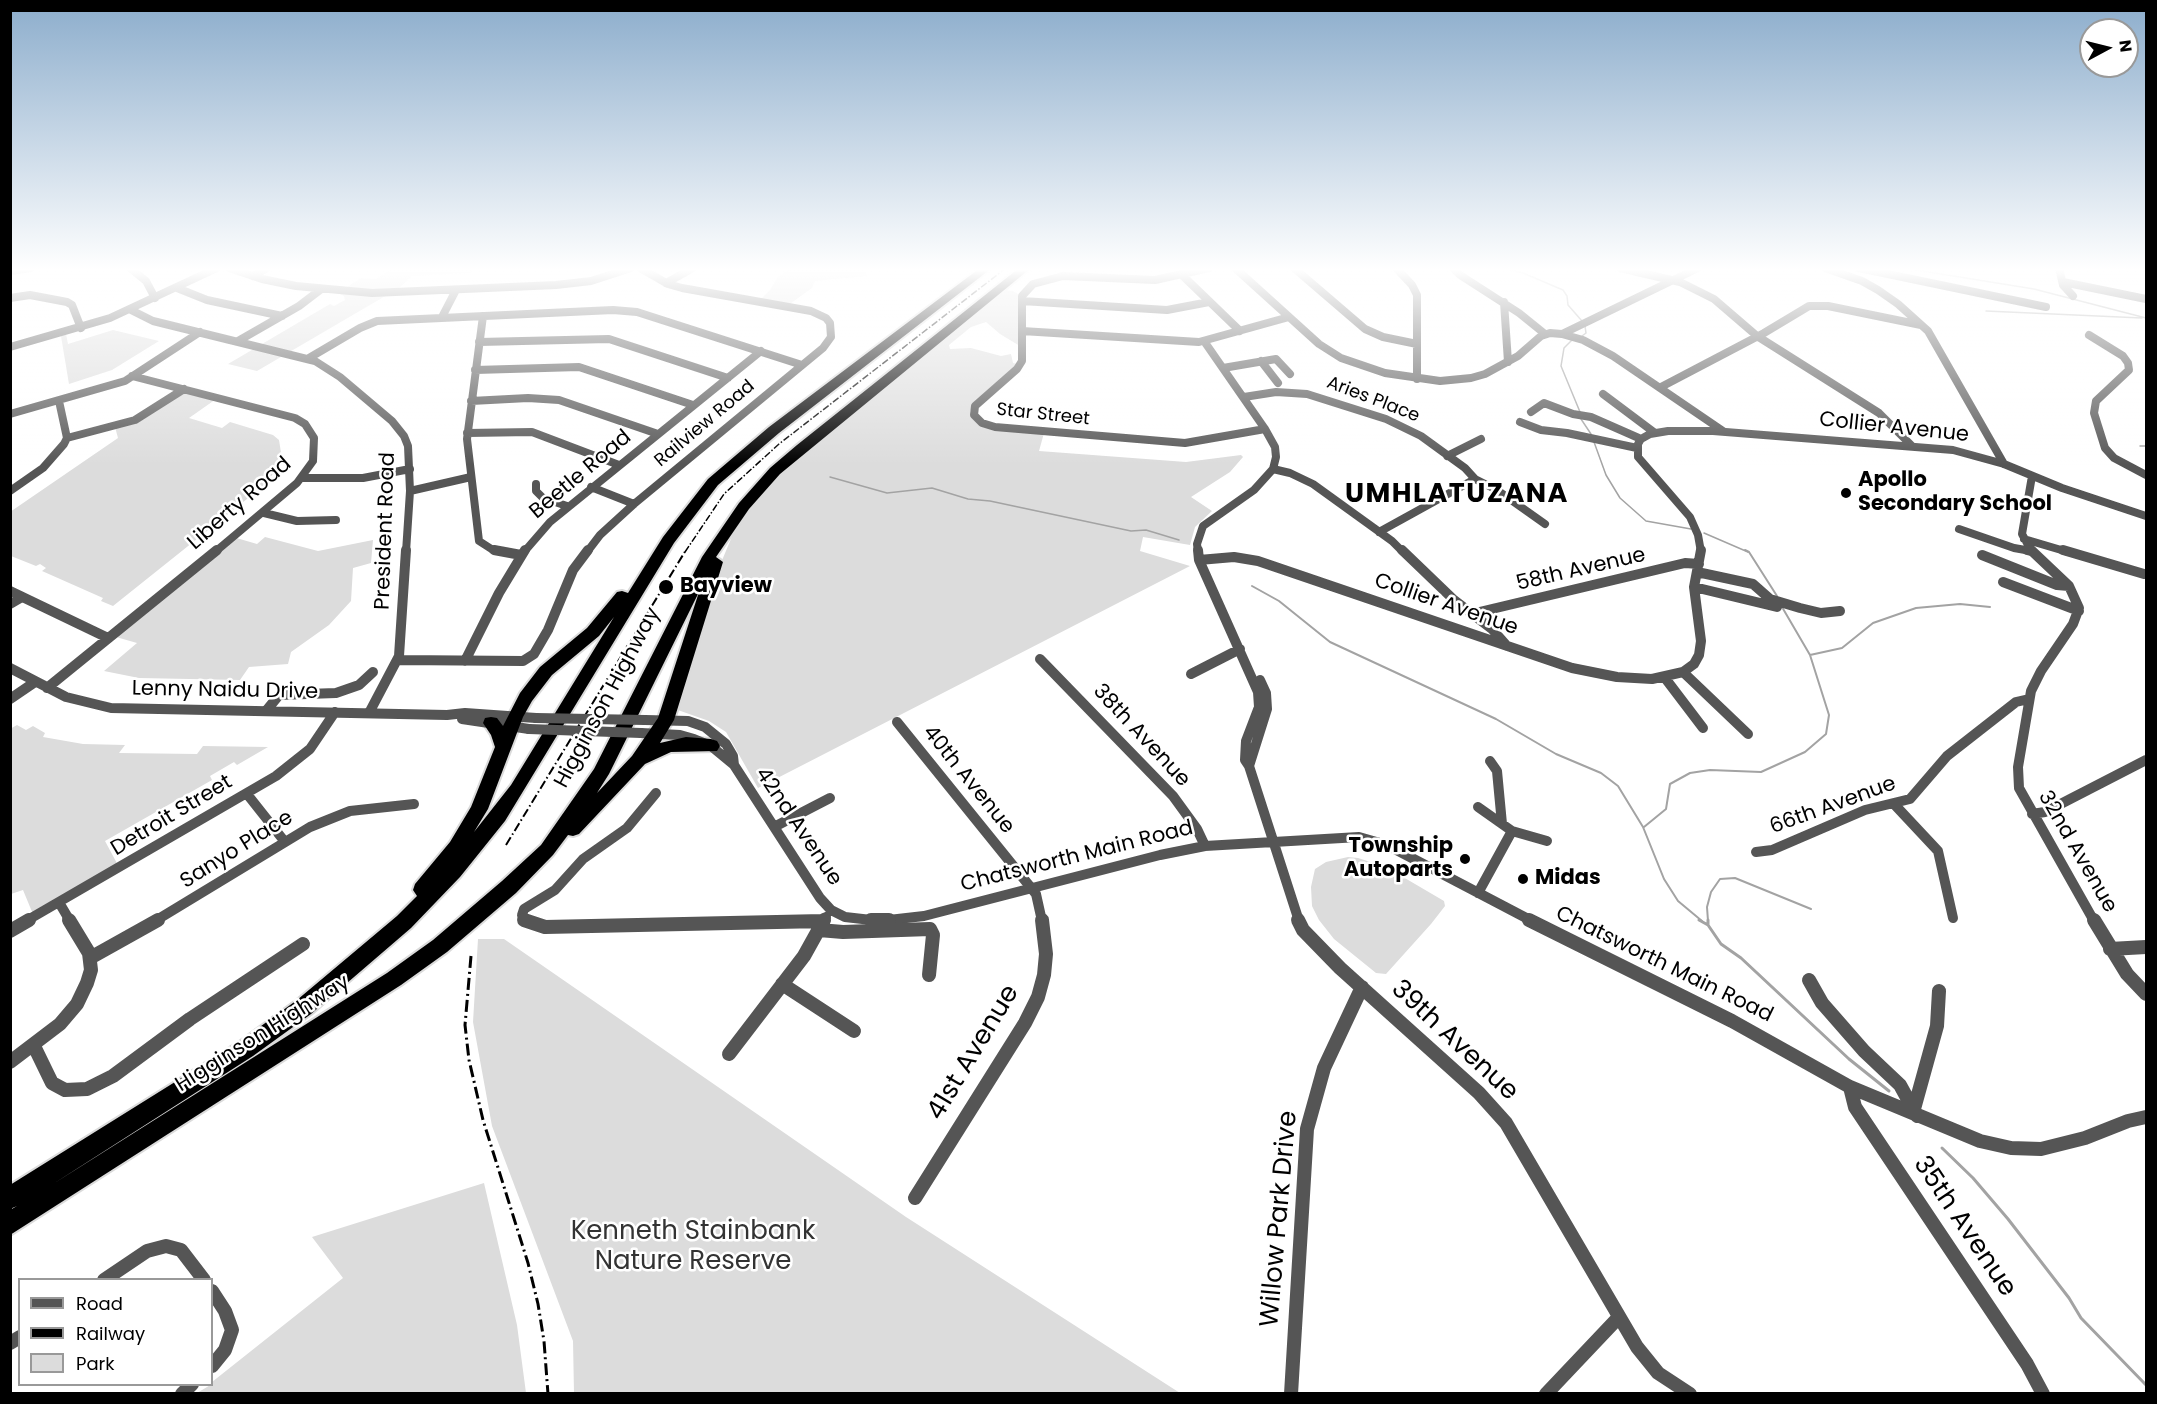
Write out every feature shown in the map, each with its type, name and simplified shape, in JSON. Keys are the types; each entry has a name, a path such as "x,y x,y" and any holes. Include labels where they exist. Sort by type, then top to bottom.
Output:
{"highway":[{"name":"Higginson Highway","path":"10,1198 246,1049 304,1007 354,966 434,892 499,816 517,790 668,540 713,482 743,454 901,334"},
{"name":"Higginson Highway","path":"10,1224 394,979 465,926 510,888 547,850 600,774 701,571 735,517 775,471 945,334"},
{"path":"354,966 419,895 462,838 479,808 513,722 537,682 593,632 653,552 668,540"},
{"path":"547,850 564,837 638,761 655,729 716,563 718,543"},
{"path":"491,723 499,733 503,747"},
{"path":"638,761 669,746 686,744 721,752"}],"street":[{"path":"10,347 60,334"},
{"path":"10,414 108,387 132,376 198,334"},
{"name":"President Road","path":"206,334 309,358 340,377 398,428 408,446 410,491 398,660 369,713"},
{"path":"238,341 251,334"},
{"path":"309,358 351,334"},
{"path":"480,334 467,433 479,541 493,550 521,555"},
{"path":"705,334 802,365"},
{"name":"Railview Road","path":"465,660 514,661 529,658 540,646 573,570 600,536 634,504 823,348 831,334"},
{"name":"Star Street","path":"1022,334 1023,359 1021,364 975,406 974,415 982,423 995,427 1185,443 1265,429"},
{"path":"1068,334 1204,341 1231,334"},
{"path":"1307,334 1341,358 1376,371 1440,381 1471,378 1508,362 1545,334 1562,334 1579,339 1613,356 1724,432"},
{"path":"1375,334 1417,344"},
{"path":"1417,334 1417,379"},
{"path":"1506,334 1508,362"},
{"path":"1754,334 1872,408 1886,418 1912,446"},
{"path":"1661,387 1761,334"},
{"path":"1930,334 2004,464"},
{"path":"2089,335 2123,356 2128,363 2129,370 2096,401 2094,413 2105,448 2114,458 2146,475"},
{"path":"479,342 609,339 728,378"},
{"path":"1204,341 1244,397 1275,447 1276,457 1273,469 1254,490 1203,526 1197,544 1199,560 1262,692 1257,716 1247,736 1244,750 1271,841"},
{"name":"Beetle Road","path":"465,660 521,555 550,522 761,351"},
{"path":"1223,368 1278,360 1290,374"},
{"path":"1261,361 1278,382"},
{"path":"475,370 579,368 594,370 693,405"},
{"name":"Liberty Road","path":"47,688 264,513 302,478 313,461 314,438 304,424 284,414 132,376"},
{"path":"10,491 53,460 67,438 135,420 184,389"},
{"name":"Aries Place","path":"1244,397 1285,392 1324,398 1400,424 1465,468 1475,479 1497,490 1545,524"},
{"path":"1603,394 1655,433"},
{"path":"471,401 528,398 559,400 658,434"},
{"path":"59,401 67,438"},
{"path":"1530,412 1544,403 1574,414 1591,417 1639,443"},
{"path":"1568,433 1574,414"},
{"path":"1520,422 1541,430 1602,440 1639,443"},
{"path":"467,433 512,430 532,432 618,465"},
{"name":"Collier Avenue","path":"1639,443 1655,433 1688,430 1953,450 2004,464 2092,499 2146,516"},
{"path":"1447,456 1481,439"},
{"path":"1639,443 1638,457 1694,523 1700,542 1694,587 1701,647 1694,664 1683,672 1748,734"},
{"path":"302,478 357,479 410,469"},
{"path":"1273,469 1300,477 1313,484 1411,556 1471,614 1492,629 1507,646"},
{"path":"2032,476 2021,529 2024,539 2031,551 2069,586 2076,598 2079,611"},
{"path":"410,491 471,477"},
{"path":"1379,532 1475,479"},
{"path":"536,484 536,491 543,498 567,506"},
{"path":"591,487 634,504"},
{"path":"264,513 297,520 336,520"},
{"path":"1959,528 2014,548 2031,551"},
{"path":"2024,539 2144,574"},
{"path":"1982,555 2057,585 2069,586"},
{"name":"Collier Avenue","path":"1199,560 1234,557 1258,561 1507,646 1598,674 1636,679 1665,678 1683,672"},
{"name":"58th Avenue","path":"1471,614 1685,563 1698,568"},
{"path":"1698,568 1753,584 1781,606 1815,618"},
{"path":"2003,582 2079,611"},
{"path":"1694,587 1821,613 1840,610"},
{"path":"10,591 108,638"},
{"path":"10,604 22,597"},
{"name":"32nd Avenue","path":"2079,611 2073,624 2041,671 2029,699 2018,781 2023,799 2110,949 2127,975 2146,994"},
{"path":"1191,674 1243,653"},
{"name":"38th Avenue","path":"1041,659 1173,796 1197,829 1205,846"},
{"path":"398,660 465,660"},
{"name":"Lenny Naidu Drive","path":"10,669 78,702 111,708 447,715 465,713 513,722 529,729 655,729"},
{"path":"266,711 279,695 336,693 359,685 373,672"},
{"path":"1665,678 1703,728"},
{"path":"10,699 35,682"},
{"name":"66th Avenue","path":"1756,852 1772,850 1865,810 1894,804 1914,796 1947,756 2016,702 2029,699"},
{"name":"Detroit Street","path":"10,931 247,794 300,758 320,736 335,712"},
{"name":"Lenny Naidu Drive","path":"447,715 491,723 536,718 645,720 655,729"},
{"name":"42nd Avenue","path":"655,729 688,722 705,728 721,738 721,752 734,765 820,898 831,910"},
{"name":"40th Avenue","path":"897,722 1032,889"},
{"path":"655,729 687,737 721,752"},
{"path":"2032,814 2045,812 2146,760"},
{"path":"1478,893 1507,827 1495,766 1490,761"},
{"path":"656,793 627,828 583,859 555,891 524,909 523,918 529,924 545,927 821,925 843,932 930,929 933,934 929,975"},
{"path":"247,794 285,842"},
{"path":"774,827 830,798"},
{"name":"Sanyo Place","path":"90,958 190,902 310,827 350,811 414,804"},
{"path":"1894,804 1938,851 1953,918"},
{"path":"1478,807 1507,827 1547,841"},
{"name":"Chatsworth Main Road","path":"831,910 855,919 907,919 942,913 1149,858 1205,846 1346,836 1374,840 1565,939 1732,1021 1850,1087 1980,1141 2011,1148 2041,1149 2085,1138 2128,1121 2146,1117"},
{"name":"39th Avenue","path":"1271,841 1303,930 1315,945 1479,1093 1506,1123 1540,1178 1618,1318 1649,1363 1668,1380 1690,1394"},
{"name":"41st Avenue","path":"915,1198 1026,1023 1038,997 1044,975 1046,954 1040,902 1032,889"},
{"path":"10,1062 60,1024 77,1004 87,983 90,958 60,904"},
{"path":"729,1054 810,946 831,910"},
{"path":"34,1046 52,1083 65,1090 87,1089 113,1077 190,1019 303,945"},
{"path":"2110,949 2146,946"},
{"path":"1809,980 1822,1003 1880,1068 1900,1085 1916,1113"},
{"path":"782,984 854,1030"},
{"name":"Willow Park Drive","path":"1291,1394 1307,1129 1324,1068 1362,987"},
{"path":"1916,1113 1937,1026 1939,991"},
{"name":"35th Avenue","path":"1850,1087 1855,1107 2027,1365 2043,1394"},
{"path":"107,1278 147,1251 166,1246 181,1250 202,1278"},
{"path":"213,1293 225,1311 232,1330 225,1350 213,1365"},
{"path":"1546,1394 1618,1318"}],"green space":[{"path":"66,334 68,344 102,334 128,334 159,341 112,370 69,384 61,336"},
{"path":"280,334 321,334 257,371 228,364"},
{"path":"952,334 963,334 949,345 950,349 971,348 1001,356 1011,354 1013,363 1017,364 973,404 970,412 974,420 1044,433 1039,451 1186,462 1241,455 1243,457 1230,472 1191,497 1212,511 1195,527 1190,545 1143,537 1140,551 1190,566 758,788 726,732 709,721 675,709 718,570 733,534 747,511 774,479"},
{"path":"1000,334 1020,334 1020,346"},
{"path":"184,389 219,397 189,418 222,428 230,422 273,435 279,440 282,459 267,483 113,606 101,601 103,598 42,571 46,568 40,564 36,566 11,556 10,512 118,438 115,427"},
{"path":"233,537 257,544 265,537 318,551 373,540 371,563 353,568 351,601 329,625 291,652 288,664 249,667 240,680 139,678 104,671 137,643 116,637"},
{"path":"17,725 26,730 33,726 45,733 43,737 83,744 125,745 119,753 197,754 203,746 268,747 237,765 234,762 210,776 212,780 105,841 120,869 35,919 23,890 11,894 10,729"},
{"path":"1348,857 1386,867 1444,901 1445,906 1431,924 1386,974 1376,973 1334,939 1319,920 1312,906 1311,887 1315,869 1326,862"},
{"name":"Kenneth Stainbank Nature Reserve","path":"478,939 504,939 906,1217 1180,1393 574,1393 573,1341 492,1126 473,1022"},
{"path":"484,1183 517,1325 526,1393 197,1393 213,1386 213,1381 343,1278 312,1237"}],"waterway":[{"path":"1582,336 1585,334"},
{"path":"1572,340 1564,348 1561,366 1580,412"},
{"path":"1581,419 1591,434"},
{"path":"1594,442 1606,475 1620,498 1646,521 1691,529"},
{"path":"2140,446 2146,446"},
{"path":"830,477 887,493 932,488 968,499 990,501 1131,531 1146,530 1179,540"},
{"path":"1704,533 1748,552"},
{"path":"1745,550 1749,552 1777,596"},
{"path":"1252,586 1279,601 1330,642 1496,719 1556,754 1601,773 1618,786 1643,827 1664,879 1678,901 1702,921"},
{"path":"1810,655 1842,648 1873,623 1916,608 1960,604 1990,607"},
{"path":"1782,607 1810,655"},
{"path":"1644,827 1666,809 1670,784 1690,773 1710,770 1761,772 1805,752 1826,734 1829,715 1810,655"},
{"path":"1708,921 1707,907 1711,892 1720,879 1735,878 1811,909"},
{"path":"1699,920 1708,925"},
{"path":"1708,925 1721,944 1741,958 1849,1059 1889,1091"},
{"path":"1942,1148 1973,1178 2008,1219 2069,1298 2081,1318 2146,1385"}],"railway":[{"path":"685,552 724,494 779,444 921,334"},
{"path":"506,845 686,550"},
{"path":"471,956 465,1025 469,1060 483,1120 528,1263 538,1304 544,1341 548,1394"}],"place":[{"name":"Apollo Secondary School","path":"1846,493"},
{"name":"Bayview","path":"666,587"},
{"name":"Township Autoparts","path":"1465,859"},
{"name":"Midas","path":"1523,879"}],"district":[{"name":"UMHLATUZANA","path":"1457,495"}]}
